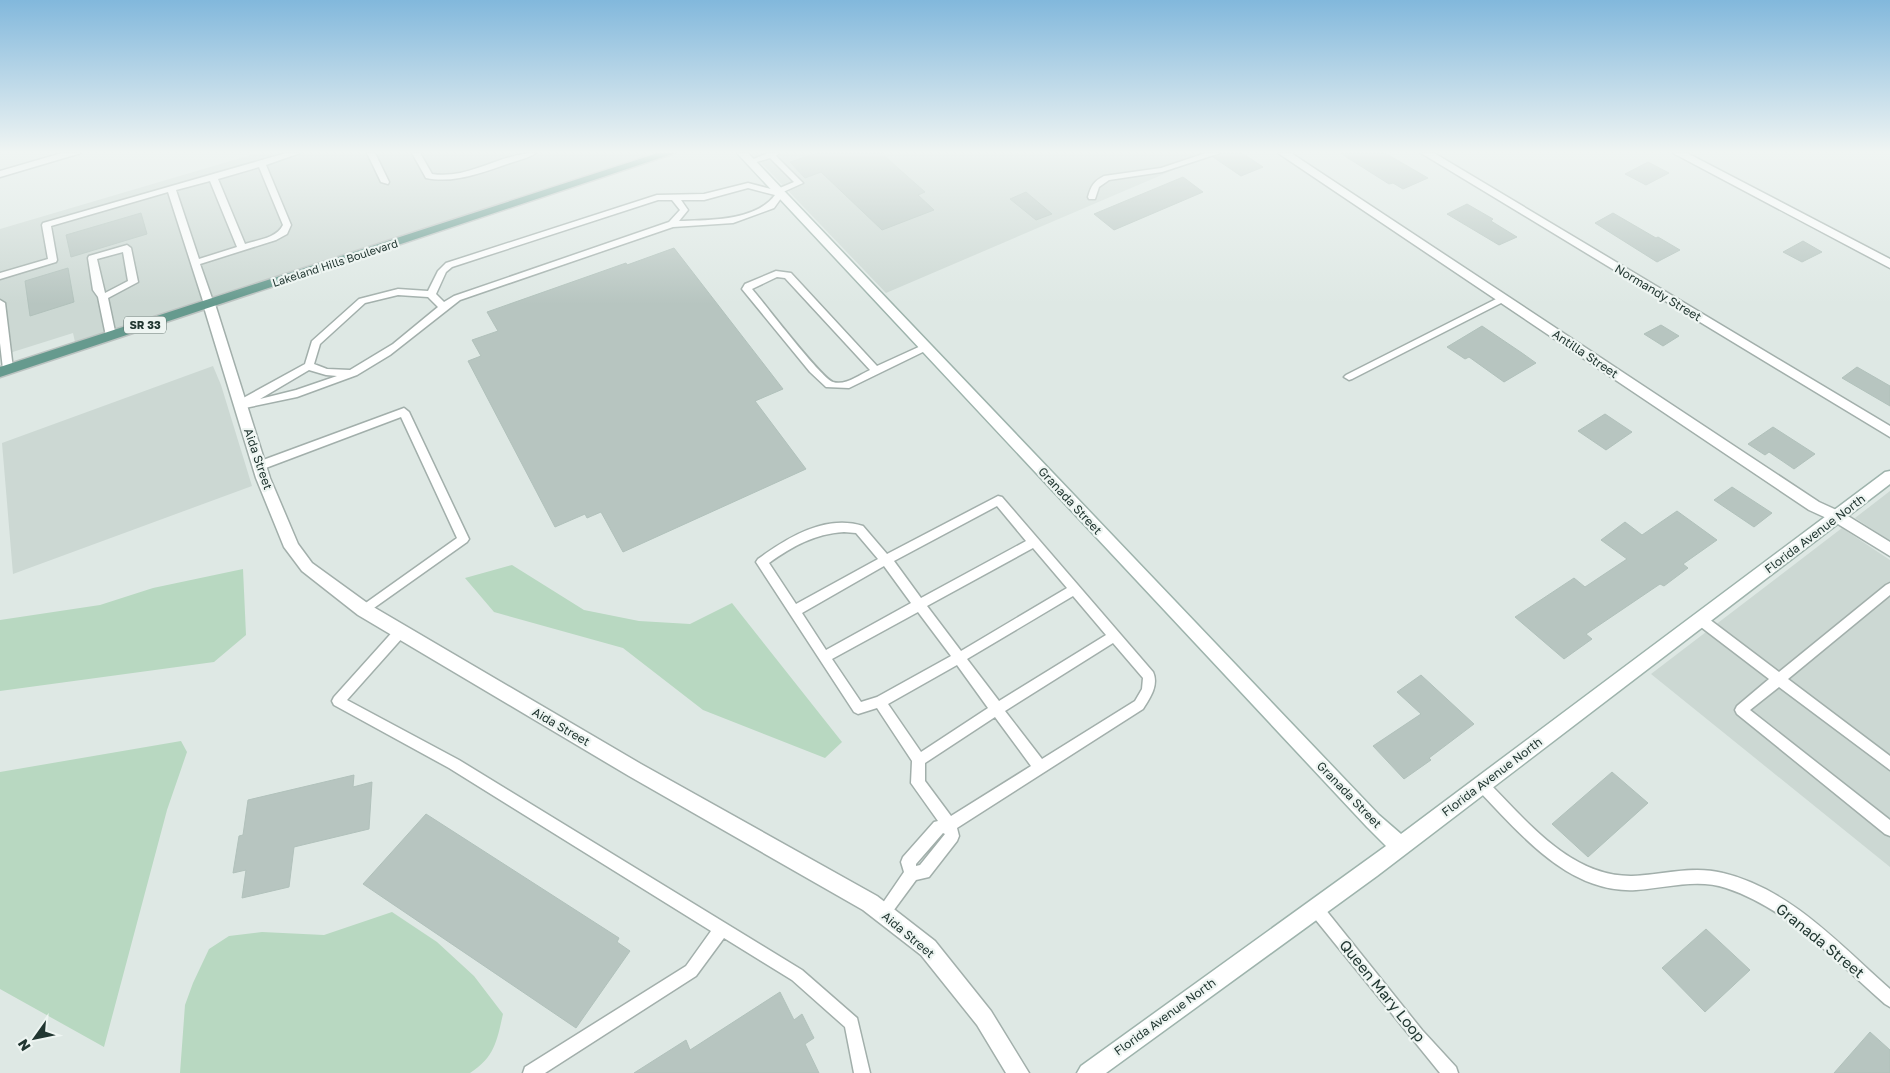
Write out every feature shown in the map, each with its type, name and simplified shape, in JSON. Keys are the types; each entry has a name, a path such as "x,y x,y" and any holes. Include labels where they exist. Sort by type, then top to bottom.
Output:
{"main road":[{"name":"Lakeland Hills Boulevard","path":"4,370 519,203"}],"street":[{"name":"Granada Street","path":"789,203 1373,821 1400,846"},
{"name":"Antilla Street","path":"1357,203 1814,506 1838,517 1890,550"},
{"name":"Normandy Street","path":"1508,203 1890,432"},
{"path":"1773,203 1890,264"},
{"name":"Aida Street","path":"209,304 259,466 292,547 307,567 364,610 400,632 635,770 870,903 928,948 984,1018 1018,1073"},
{"name":"Florida Avenue North","path":"1088,1073 1316,909 1890,476"}],"lane":[{"path":"0,276 52,260 46,225 122,203"},
{"path":"176,203 209,304"},
{"path":"224,203 242,248"},
{"path":"195,263 273,238 284,232 287,225 278,203"},
{"path":"431,294 442,271 449,265 641,203"},
{"path":"672,224 684,210 679,203"},
{"path":"240,405 270,402 289,397 316,388 350,372 388,353 443,307 457,298 672,224 730,220 771,206 773,203"},
{"path":"103,297 133,282 126,248 92,258 98,290 103,297 110,336"},
{"path":"876,371 788,275 776,274 748,286 747,289 813,370 830,385 845,386 926,347"},
{"path":"240,405 308,366 315,343 362,301 398,292 431,294 443,307"},
{"path":"1349,377 1502,299"},
{"path":"0,303 4,370"},
{"path":"308,366 326,372 350,372"},
{"path":"259,466 404,412 463,538 364,610"},
{"path":"794,611 998,500 1149,676 1148,690 1139,705 949,825"},
{"path":"1040,767 959,658 919,604 886,560 858,529 842,527 817,530 784,546 762,562 858,708 880,702 959,658 1075,589"},
{"path":"824,657 1034,542"},
{"path":"1890,588 1741,710 1890,829"},
{"path":"1701,620 1890,764"},
{"path":"400,632 338,701 454,764 797,975 852,1023 862,1073"},
{"path":"918,760 1115,636"},
{"path":"880,702 918,760 918,782 949,825 952,836 924,872 912,873 883,913"},
{"name":"Granada Street","path":"1482,785 1541,842 1567,863 1596,878 1629,883 1710,877 1738,885 1765,898 1788,912 1817,935 1890,999"},
{"name":"Queen Mary Loop","path":"1316,909 1417,1036 1450,1073"},
{"path":"531,1073 691,971 722,928"}],"shaded area":[{"path":"88,203 501,203 75,342 73,333 0,356 0,229"},
{"path":"800,203 1096,203 886,293"},
{"path":"213,366 221,385 252,486 13,574 2,443"},
{"path":"1890,491 1890,541 1855,518"},
{"path":"1842,528 1890,560 1890,867 1651,674"}],"green space":[{"path":"512,565 584,610 639,621 690,624 732,603 842,742 825,758 703,710 623,648 494,612 465,578"},
{"path":"243,569 246,635 214,662 0,691 0,620 100,605 153,588"},
{"path":"181,741 187,752 167,810 104,1047 0,989 0,772"},
{"path":"392,912 437,942 474,976 503,1014 494,1047 485,1061 478,1067 470,1073 180,1073 185,1005 209,949 229,936 262,932 324,935"}],"building":[{"path":"854,203 927,203 934,210 882,230"},
{"path":"1015,203 1039,203 1052,214 1036,220"},
{"path":"1120,203 1177,203 1114,230 1094,214"},
{"path":"1467,204 1493,219 1491,221 1517,237 1499,245 1447,214"},
{"path":"141,213 147,234 71,257 66,235"},
{"path":"1613,213 1680,250 1657,262 1595,223"},
{"path":"1803,241 1822,252 1802,262 1783,252"},
{"path":"674,248 783,389 755,401 806,469 623,552 601,512 587,518 585,514 555,527 468,361 481,356 472,340 498,331 487,312"},
{"path":"68,268 74,302 30,316 25,281"},
{"path":"1661,325 1679,336 1663,346 1644,334"},
{"path":"1482,326 1536,363 1504,382 1469,357 1465,359 1447,347"},
{"path":"1857,367 1890,386 1890,406 1842,378"},
{"path":"1605,414 1632,432 1606,450 1578,431"},
{"path":"1773,427 1815,454 1794,469 1769,452 1765,455 1748,444"},
{"path":"1732,487 1772,513 1754,527 1714,500"},
{"path":"1677,511 1717,540 1683,564 1688,568 1664,586 1660,584 1586,634 1592,639 1564,659 1515,617 1574,578 1585,587 1627,559 1601,540 1625,522 1642,535"},
{"path":"1421,675 1474,724 1429,758 1431,760 1404,779 1373,746 1421,714 1397,692"},
{"path":"1612,772 1648,803 1588,857 1552,824"},
{"path":"354,775 353,787 372,782 369,829 294,847 289,887 242,898 246,870 233,873 239,836 243,835 248,800"},
{"path":"426,814 619,938 617,942 630,951 576,1028 363,884"},
{"path":"1706,929 1750,970 1705,1012 1662,968"},
{"path":"780,992 794,1020 802,1014 814,1038 805,1044 819,1073 634,1073 686,1040 690,1050"},
{"path":"1870,1032 1890,1050 1890,1073 1834,1073"}]}
